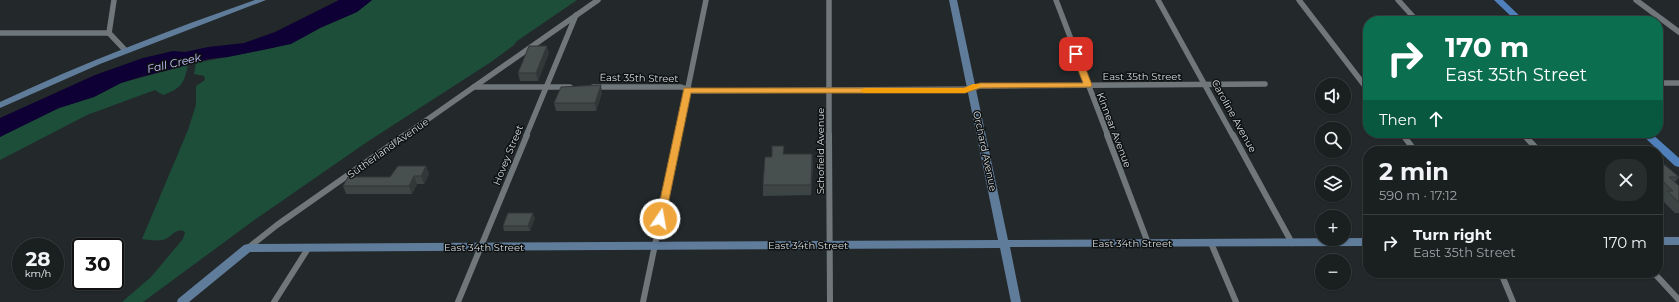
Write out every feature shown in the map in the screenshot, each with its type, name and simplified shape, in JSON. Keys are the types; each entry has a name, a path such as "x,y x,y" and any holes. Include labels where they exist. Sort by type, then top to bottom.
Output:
{"main road":[{"path":"0,105 49,82 125,50 191,24 262,0"},
{"name":"Orchard Avenue","path":"953,0 1016,302"},
{"path":"1498,0 1516,16"},
{"path":"1650,138 1659,146"},
{"path":"1663,149 1679,164"},
{"path":"1663,241 1679,240"},
{"name":"East 34th Street","path":"248,248 1363,242"},
{"name":"Sutherland Avenue","path":"182,302 248,248"}],"street":[{"path":"109,33 114,0"},
{"name":"Sutherland Avenue","path":"248,248 598,0"},
{"path":"643,302 706,0"},
{"name":"Schofield Avenue","path":"830,0 830,302"},
{"name":"Kinnear Avenue","path":"1056,0 1148,243"},
{"name":"Caroline Avenue","path":"1158,0 1292,243"},
{"path":"1298,0 1363,84"},
{"path":"1398,0 1412,16"},
{"path":"1636,0 1658,16"},
{"name":"Hovey Street","path":"458,302 576,15"},
{"path":"1663,20 1679,32"},
{"path":"0,33 109,33 125,50"},
{"path":"1663,83 1679,83"},
{"name":"East 35th Street","path":"586,87 681,87 693,91 830,91 965,90 980,86 1265,84"},
{"path":"474,87 578,87"},
{"path":"1405,138 1411,146"},
{"path":"1527,138 1534,146"},
{"path":"1211,243 1236,302"},
{"path":"274,302 309,247"},
{"path":"1503,278 1513,302"},
{"path":"1659,278 1679,300"}],"green space":[{"path":"372,0 577,0 517,41 514,45 491,62 367,142 253,221 143,302 122,302 151,277 183,239 185,232 178,231 162,240 142,239 188,130 196,105 196,86 205,80 204,76 194,74 196,63 273,48 302,38 320,28 357,12"},
{"path":"188,65 183,81 174,90 163,95 155,90 87,115 0,160 0,137 4,134 59,108 94,97 121,83"}],"water":[{"name":"Fall Creek","path":"339,0 372,0 357,12 320,28 291,44 228,57 209,59 121,83 94,97 59,108 0,137 0,118 95,75 143,58 173,51 185,52 208,47 244,43 275,32"}],"building":[{"path":"529,46 547,46 536,73 518,73"},
{"path":"601,85 595,103 554,103 561,87"},
{"path":"772,146 784,146 783,154 812,154 811,185 763,185 765,157 772,157"},
{"path":"1663,165 1679,177 1669,177 1679,186 1679,202 1667,191 1673,191 1663,181"},
{"path":"398,166 426,166 421,176 414,176 409,186 343,186 348,177 390,177"},
{"path":"508,213 533,213 528,226 503,226"}],"slow traffic":[{"path":"864,91 965,90 972,89 976,86"}],"route":[{"path":"660,219 687,90 965,90 972,89 975,86 1088,85 1076,54"}]}
